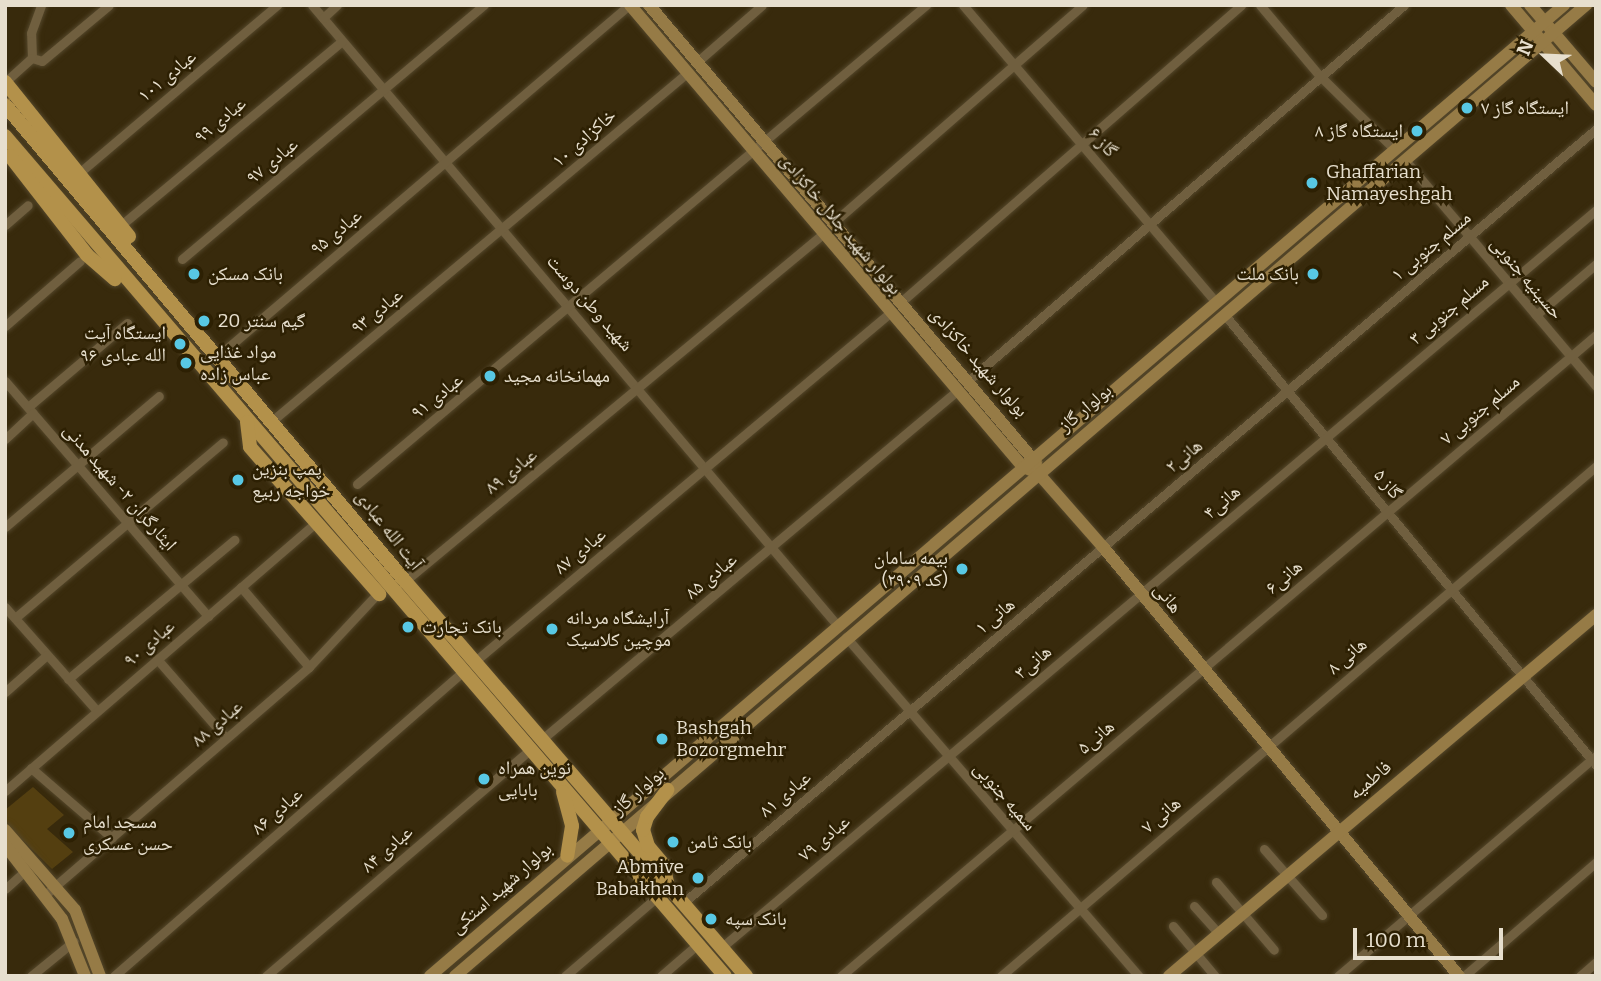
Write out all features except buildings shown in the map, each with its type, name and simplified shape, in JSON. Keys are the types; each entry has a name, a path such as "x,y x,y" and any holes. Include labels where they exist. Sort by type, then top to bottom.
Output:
{"main road":[{"name":"بولوار شهید جلال خاکزادی","path":"629,5 1023,467"},
{"name":"بولوار شهید خاکزادی","path":"649,5 1035,457"},
{"path":"1511,5 1596,105"},
{"path":"1530,5 1596,82"},
{"name":"بولوار گاز","path":"604,824 1564,5"},
{"name":"بولوار گاز","path":"615,837 1586,5"},
{"path":"5,82 148,260 155,282"},
{"name":"آیت الله عبادی","path":"5,105 340,499 469,667 615,837 657,897 725,976"},
{"name":"آیت الله عبادی","path":"5,136 247,422 321,517 469,667"},
{"path":"5,150 87,255 139,296"},
{"path":"1035,457 1038,473"},
{"path":"1023,467 1038,473"},
{"name":"هانی","path":"1038,473 1103,547 1408,917 1461,976"},
{"path":"340,499 321,517 343,553 379,594"},
{"path":"343,553 364,558"},
{"name":"فاطمیه","path":"1169,976 1596,615"},
{"name":"آیت الله عبادی","path":"536,745 560,785 604,824"},
{"path":"560,785 572,826 567,856"},
{"path":"667,790 646,817 643,830 669,886"},
{"name":"بولوار شهید استکی","path":"430,976 604,824"},
{"path":"5,830 51,890 85,928 100,976"},
{"name":"آیت الله عبادی","path":"615,837 669,886 746,976"},
{"name":"بولوار شهید استکی","path":"455,976 615,837"},
{"path":"5,845 26,870 51,890 74,941 85,976"}],"street":[{"path":"32,58 31,33 41,5"},
{"path":"32,58 42,61 109,5"},
{"name":"عبادی ۱۰۱","path":"79,173 277,5"},
{"name":"شهید وطن دوست","path":"312,5 775,546 837,625"},
{"path":"323,18 337,5"},
{"name":"عبادی ۹۷","path":"182,259 484,5"},
{"name":"عبادی ۹۵","path":"218,356 629,5"},
{"path":"697,62 762,5"},
{"name":"عبادی ۹۱","path":"357,484 571,308 926,5"},
{"name":"گاز ۶","path":"963,5 1216,302"},
{"path":"834,222 1016,67 1083,5"},
{"path":"902,301 1084,146 1241,5"},
{"path":"1260,5 1319,75 1395,150"},
{"path":"969,380 1152,225 1319,75 1404,5"},
{"name":"عبادی ۹۹","path":"120,226 342,41"},
{"path":"5,82 32,58"},
{"name":"خاکزادی ۱۰","path":"504,230 687,73"},
{"name":"۱ مسلم جنوبی","path":"1288,390 1596,129"},
{"name":"حسینیه جنوبی","path":"1405,160 1596,386"},
{"path":"5,225 28,205"},
{"name":"مسلم جنوبی ۳","path":"1326,437 1596,210"},
{"name":"عبادی ۹۳","path":"273,420 504,230"},
{"name":"عبادی ۸۹","path":"405,582 824,233"},
{"path":"5,326 80,261"},
{"path":"1536,315 1596,264"},
{"name":"عبادی ۸۷","path":"469,667 891,312"},
{"name":"گاز ۵","path":"1224,314 1388,511 1520,679 1594,760"},
{"path":"5,439 30,410 127,323"},
{"name":"مسلم جنوبی ۷","path":"1388,511 1596,335"},
{"name":"ایثارگران ۲- شهید مدنی","path":"6,383 208,616"},
{"name":"عبادی ۸۵","path":"536,745 958,390"},
{"name":"هانی۲","path":"1103,547 1288,390"},
{"path":"5,527 159,396"},
{"name":"هانی۴","path":"1140,594 1326,437"},
{"path":"15,618 223,442"},
{"name":"هانی ۸","path":"1266,748 1596,466"},
{"name":"هانی۶","path":"1202,669 1388,511"},
{"name":"عبادی ۹۰","path":"5,790 321,517"},
{"path":"68,679 234,540"},
{"name":"هانی ۱","path":"909,712 1103,547"},
{"path":"376,573 379,594"},
{"path":"241,587 309,667"},
{"name":"عبادی ۸۸","path":"51,890 309,667 379,594"},
{"name":"هانی۳","path":"948,757 1140,594"},
{"path":"5,607 97,711"},
{"name":"سمیه جنوبی","path":"846,637 1139,976"},
{"path":"5,692 47,655"},
{"path":"157,659 226,738"},
{"name":"عبادی ۸۶","path":"114,976 469,667"},
{"name":"هانی۵","path":"841,976 1202,669"},
{"name":"عبادی ۸۱","path":"683,903 909,712"},
{"name":"عبادی ۸۴","path":"266,976 536,745"},
{"name":"هانی ۷","path":"1001,976 1266,748"},
{"name":"عبادی ۷۹","path":"722,947 948,757"},
{"path":"1339,976 1594,760"},
{"path":"31,768 112,838"},
{"path":"1264,849 1322,915"},
{"path":"1461,976 1596,862"},
{"path":"5,889 26,870"},
{"path":"1216,882 1274,950"},
{"path":"565,976 657,897"},
{"path":"1194,905 1219,934"},
{"path":"1172,926 1214,976"},
{"path":"31,976 74,941"},
{"path":"661,976 698,944"},
{"path":"1580,976 1596,962"}],"shaded area":[{"path":"33,787 64,815 47,829 73,852 52,869 5,823 5,810"}],"place":[{"name":"ایستگاه گاز ۷","path":"1467,108"},
{"name":"ایستگاه گاز ۸","path":"1417,131"},
{"name":"Ghaffarian Namayeshgah","path":"1312,183"},
{"name":"بانک مسکن","path":"194,274"},
{"name":"بانک ملت","path":"1313,274"},
{"name":"گیم سنتر 20","path":"204,321"},
{"name":"ایستگاه آیت الله عبادی ۹۶","path":"180,344"},
{"name":"مواد غذایی عباس زاده","path":"186,363"},
{"name":"مهمانخانه مجید","path":"490,376"},
{"name":"پمپ بنزین خواجه ربیع","path":"238,480"},
{"name":"بیمه سامان (کد ۲۹۰۹)","path":"962,569"},
{"name":"بانک تجارت","path":"408,627"},
{"name":"آرایشگاه مردانه موچین کلاسیک","path":"552,629"},
{"name":"Bashgah Bozorgmehr","path":"662,739"},
{"name":"نوین همراه بابایی","path":"484,779"},
{"name":"مسجد امام حسن عسکری","path":"69,833"},
{"name":"بانک ثامن","path":"673,842"},
{"name":"Abmive Babakhan","path":"698,878"},
{"name":"بانک سپه","path":"711,919"}]}
